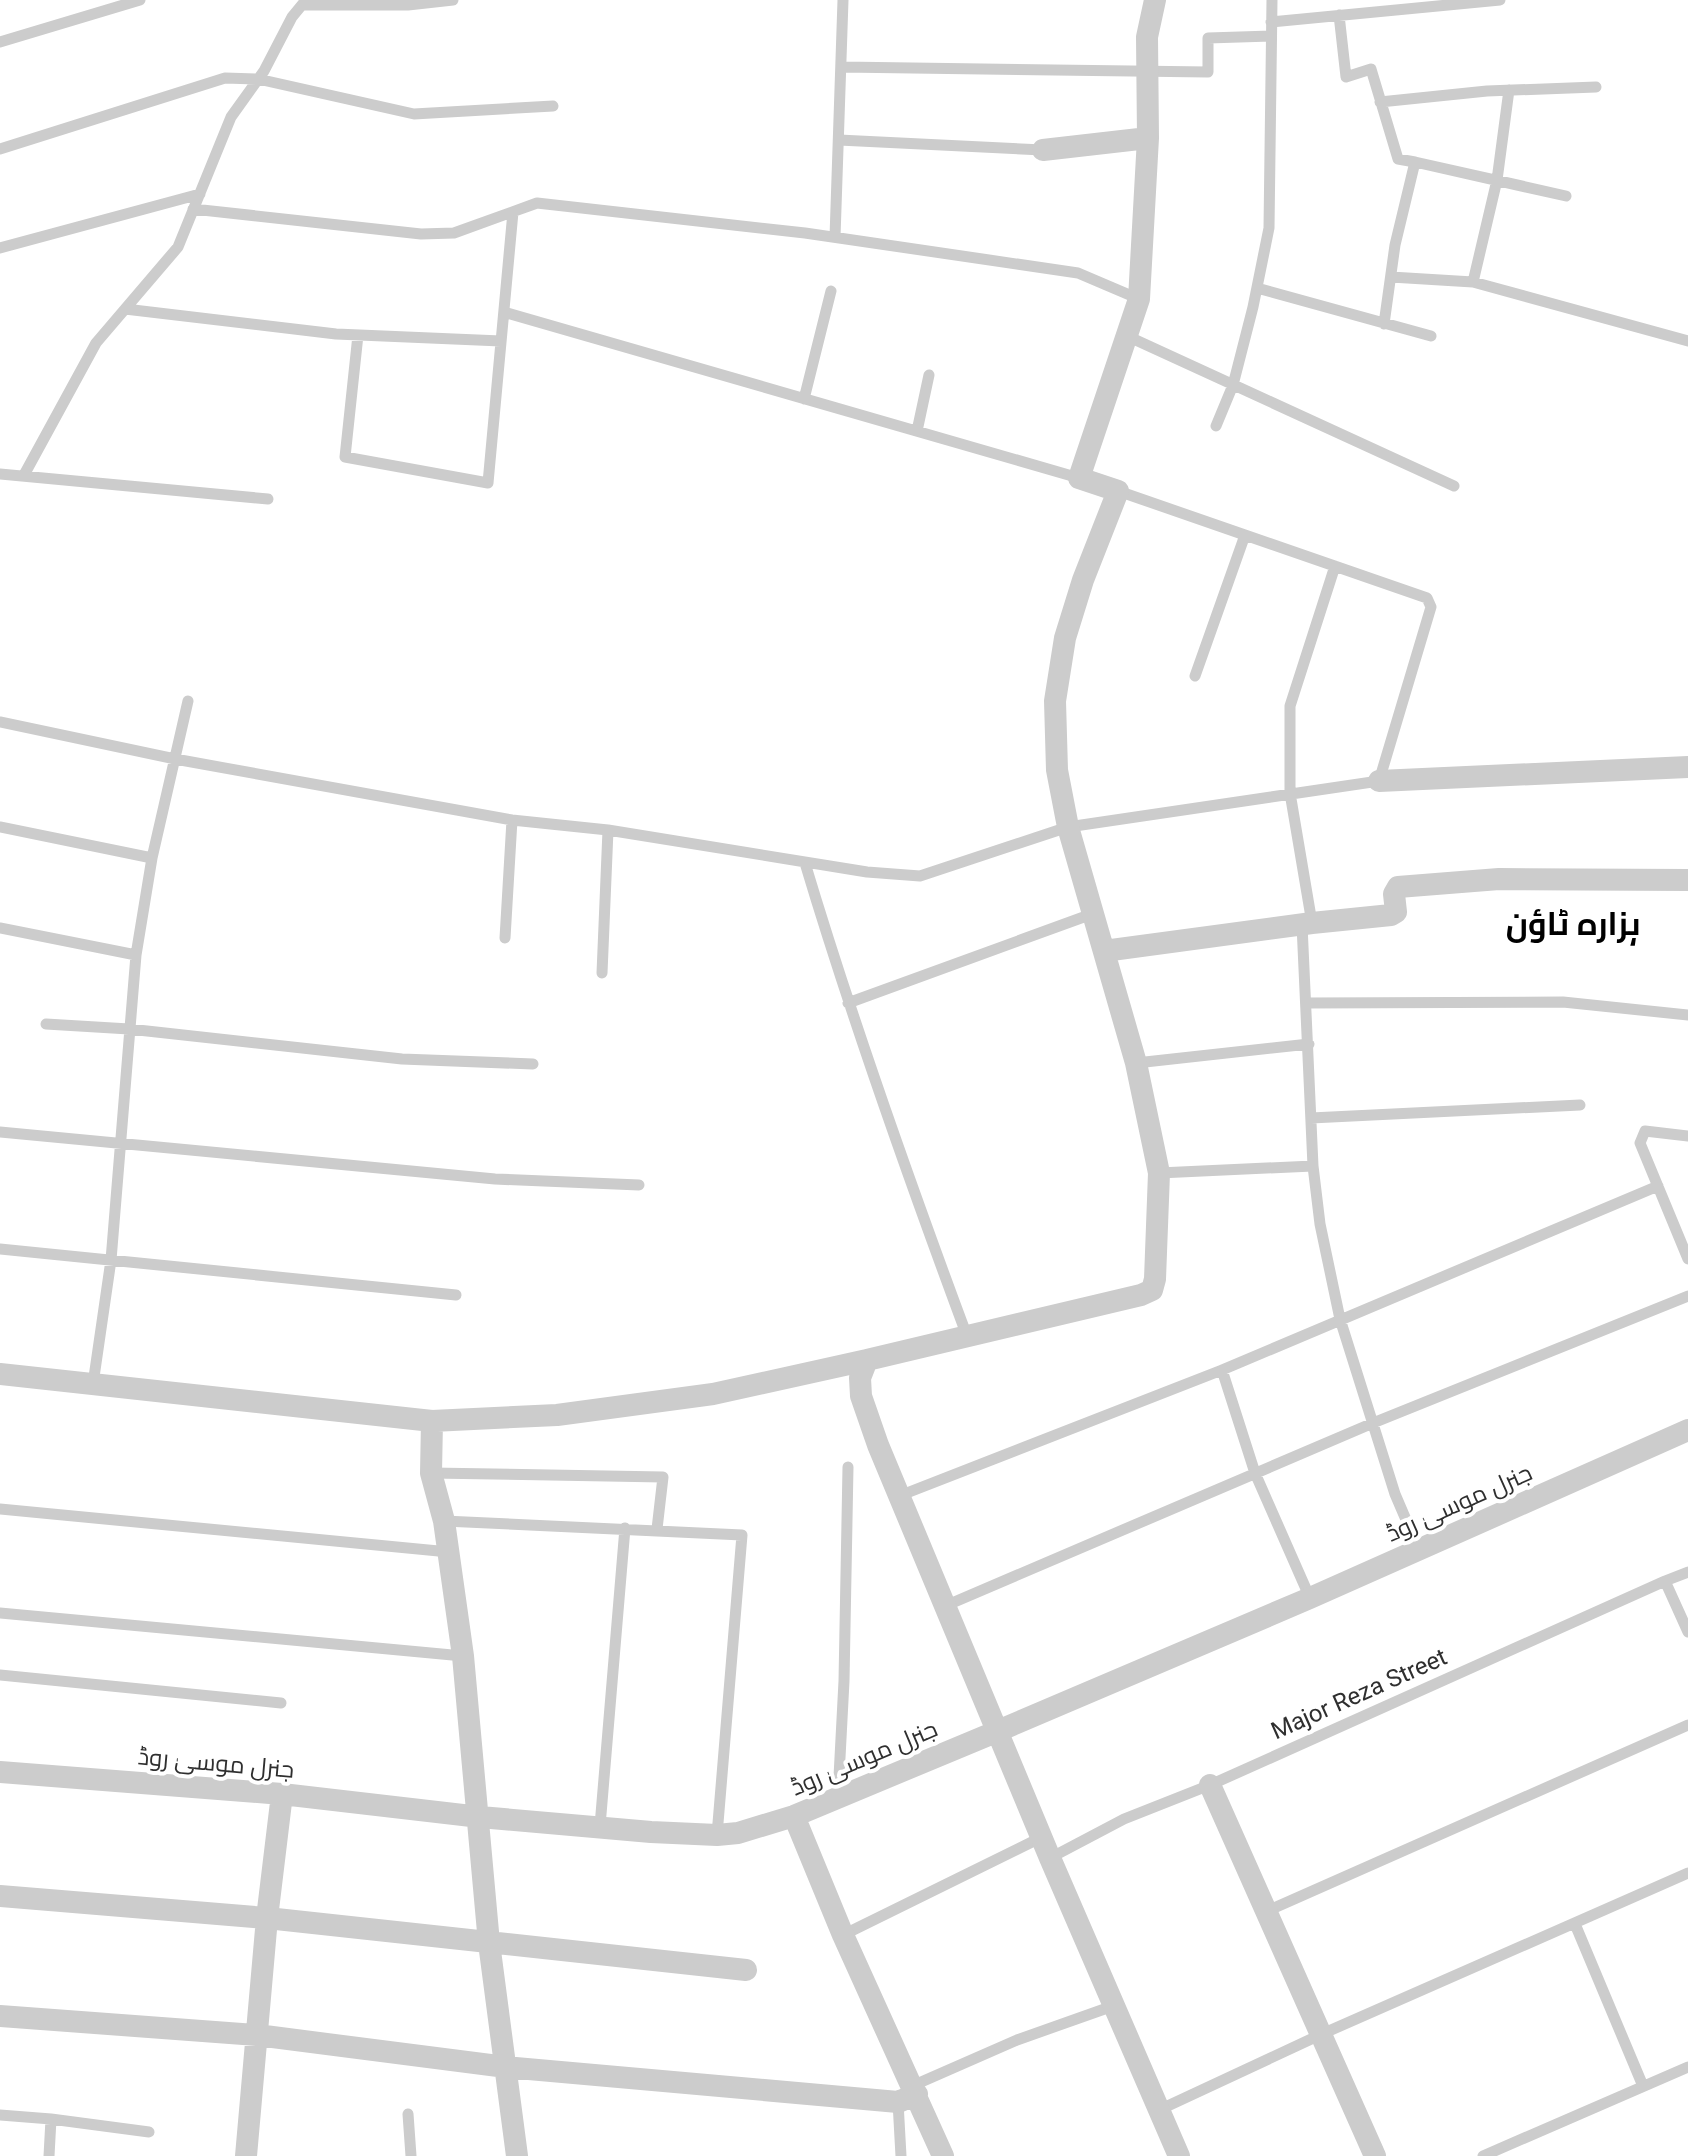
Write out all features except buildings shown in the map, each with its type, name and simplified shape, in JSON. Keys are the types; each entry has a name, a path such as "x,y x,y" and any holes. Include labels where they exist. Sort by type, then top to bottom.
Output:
{"street":[{"path":"0,1374 432,1421 557,1415 713,1394 867,1360 1152,1290 1159,1173 1136,1063 1068,827 1057,770 1055,701 1065,638 1083,580 1118,491 1079,478 1139,299 1148,138 1147,37 1155,0"},
{"path":"1043,150 1148,138"},
{"path":"1379,781 1688,767"},
{"path":"1104,951 1391,915 1396,912 1394,894 1398,887 1499,879 1688,880"},
{"path":"867,1360 860,1378 861,1396 899,1496 1179,2156"},
{"path":"432,1421 431,1473 450,1552 480,1817 489,1943 517,2156"},
{"name":"جنرل موسیٰ روڈ","path":"0,1772 282,1794 480,1817 717,1835 738,1833 794,1816 998,1731 1310,1598 1688,1430"},
{"path":"1210,1785 1375,2156"},
{"path":"246,2156 267,1918 282,1794"},
{"path":"794,1816 909,2094 943,2156"},
{"path":"0,1896 267,1918 746,1970"},
{"path":"0,2016 257,2035 506,2067 909,2094"}],"lane":[{"path":"0,42 140,0"},
{"path":"24,475 96,343 178,247 231,117 258,79 292,17 304,2 408,5 453,0"},
{"path":"835,237 843,0"},
{"path":"1216,426 1233,385 1269,228 1272,0"},
{"path":"1271,22 1500,0"},
{"path":"1339,15 1346,77 1371,69 1398,159 1566,196"},
{"path":"842,67 1208,72 1208,38 1271,36"},
{"path":"0,149 225,78 258,79 414,114 553,106"},
{"path":"1380,102 1509,90 1596,87"},
{"path":"1473,282 1497,180 1509,90"},
{"path":"839,140 1043,150"},
{"path":"1384,324 1395,245 1415,162"},
{"path":"0,248 200,194"},
{"path":"193,209 421,234 454,233 537,203 835,237 1078,273 1139,299"},
{"path":"358,335 345,457 488,483 513,212"},
{"path":"1391,277 1473,282 1688,341"},
{"path":"1257,288 1431,336"},
{"path":"804,399 831,291"},
{"path":"125,309 358,335 501,341"},
{"path":"504,312 1079,478"},
{"path":"1127,336 1454,486"},
{"path":"917,431 929,375"},
{"path":"0,474 268,499"},
{"path":"0,722 175,759 512,820 608,830 867,872 920,876 1068,827 1379,781 1431,607 1427,598 1118,491"},
{"path":"1195,676 1245,535"},
{"path":"1335,566 1290,706 1290,793 1307,924 1313,1166 1320,1224 1340,1319 1395,1494 1419,1550"},
{"path":"93,1384 111,1260 136,955 152,858 188,701"},
{"path":"505,938 512,820"},
{"path":"0,827 152,858"},
{"path":"602,973 608,830"},
{"path":"805,863 895,1142 967,1336"},
{"path":"848,1003 1092,914"},
{"path":"0,928 136,955"},
{"path":"1307,1003 1563,1002 1688,1015"},
{"path":"46,1024 129,1029 402,1059 533,1064"},
{"path":"1136,1063 1309,1044"},
{"path":"1311,1118 1580,1105"},
{"path":"1688,1136 1645,1131 1640,1143 1688,1259"},
{"path":"0,1132 495,1179 639,1185"},
{"path":"1159,1173 1313,1166"},
{"path":"899,1496 1062,1435 1222,1370 1658,1186"},
{"path":"0,1249 456,1295"},
{"path":"945,1606 1373,1423 1688,1296"},
{"path":"1222,1370 1255,1473 1310,1598"},
{"path":"838,1796 844,1681 848,1467"},
{"path":"431,1473 663,1477 657,1529"},
{"path":"0,1509 450,1552"},
{"path":"444,1521 742,1535 717,1835"},
{"path":"600,1826 625,1528"},
{"name":"Major Reza Street","path":"843,1935 1046,1847 1210,1785 1688,1572"},
{"path":"1665,1581 1688,1632"},
{"path":"0,1613 463,1656"},
{"path":"0,1675 281,1703"},
{"path":"1267,1911 1688,1725"},
{"path":"1159,2110 1322,2034 1688,1873"},
{"path":"1575,1924 1643,2086"},
{"path":"901,2156 909,2094 1017,2040 1113,2006"},
{"path":"1483,2156 1688,2067"},
{"path":"408,2114 411,2156"},
{"path":"0,2115 149,2132"},
{"path":"49,2156 51,2119"}],"district":[{"name":"ہزارہ ٹاؤن","path":"1573,924"}]}
